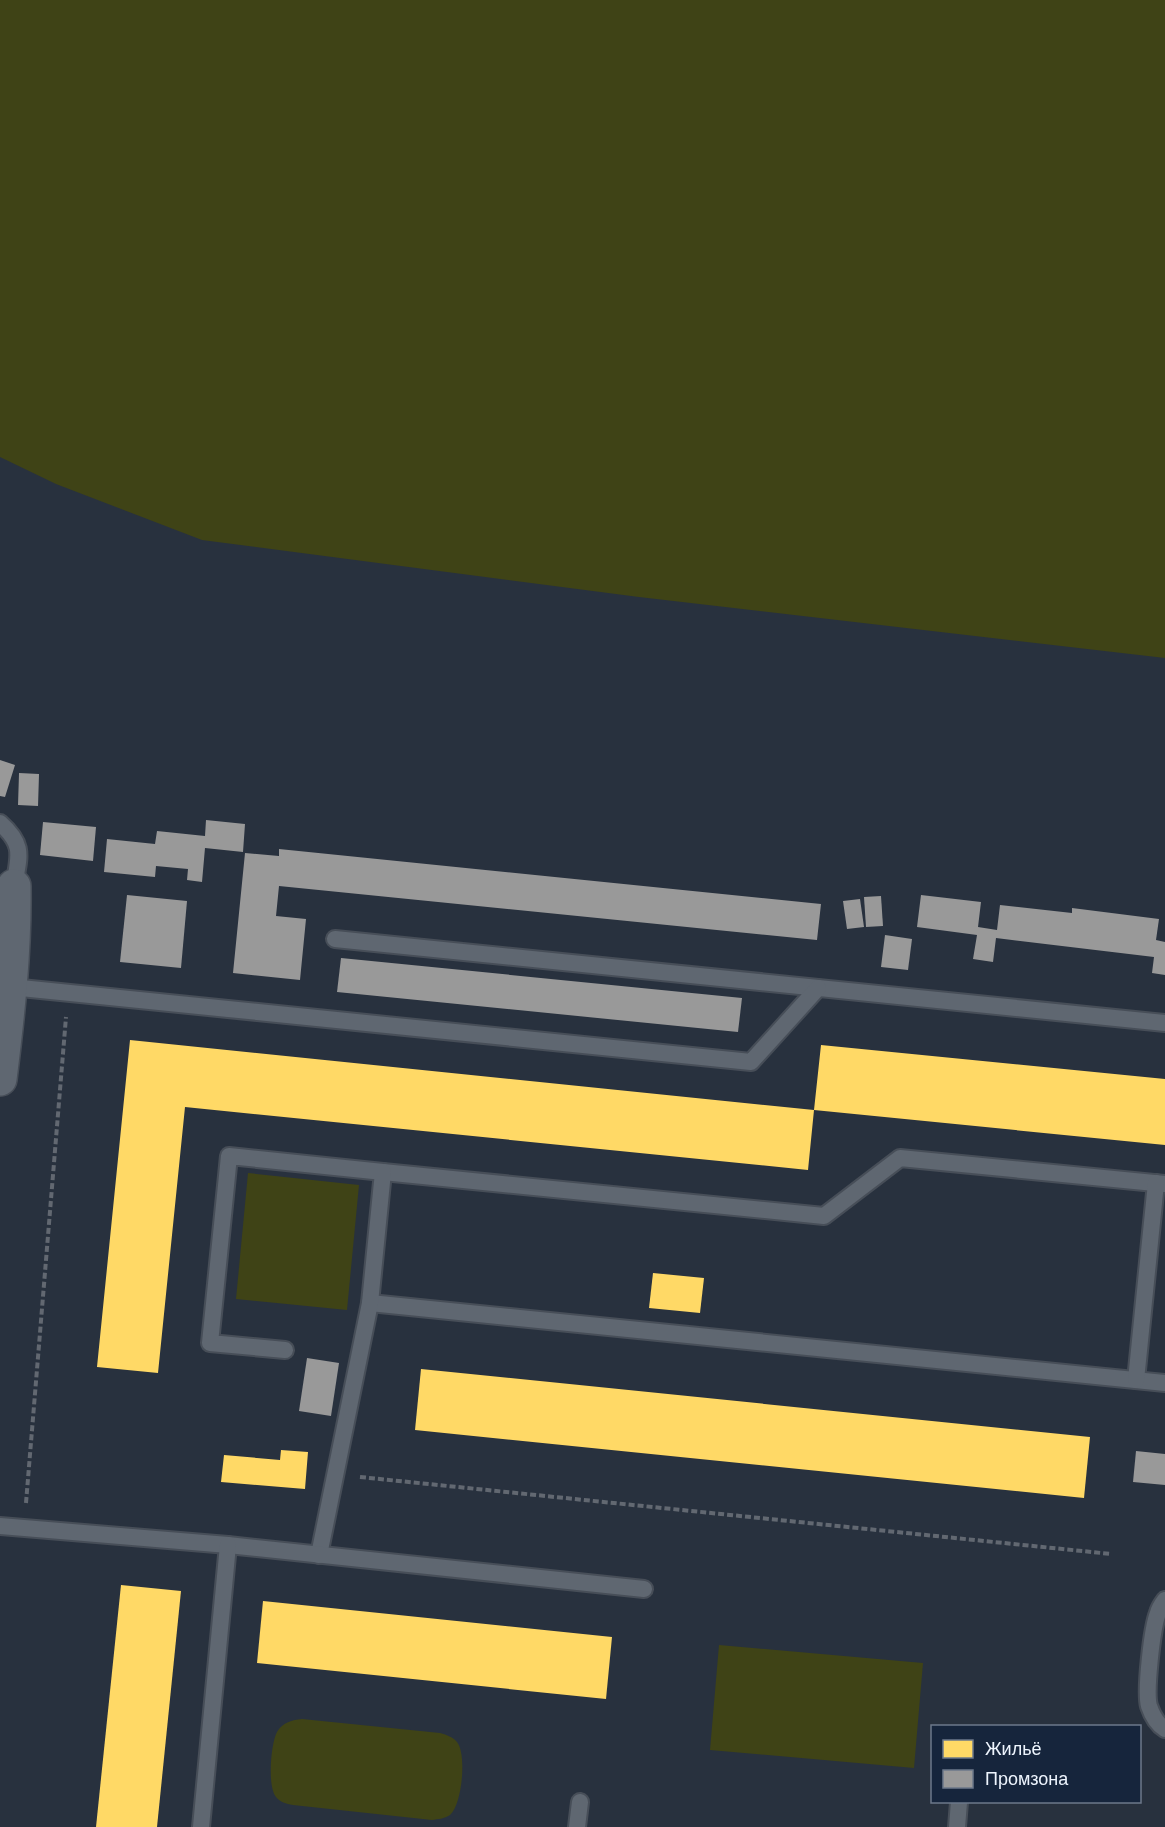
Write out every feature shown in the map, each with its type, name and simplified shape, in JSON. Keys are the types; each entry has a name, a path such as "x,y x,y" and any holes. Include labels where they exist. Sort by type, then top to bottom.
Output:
{"street":[{"path":"0,1079 11,987 15,922 7,880"}],"lane":[{"path":"0,822 10,831 20,851 7,880"},
{"path":"335,939 1165,1023"},
{"path":"11,987 752,1062 818,988"},
{"path":"285,1350 210,1343 229,1156 824,1216 900,1158 1160,1183 1136,1380"},
{"path":"319,1555 370,1303 383,1172"},
{"path":"370,1303 1165,1383"},
{"path":"0,1526 228,1545 644,1589"},
{"path":"201,1827 228,1545"},
{"path":"1165,1600 1158,1611 1155,1623 1148,1693 1153,1717 1165,1729"},
{"path":"577,1827 580,1802"},
{"path":"957,1827 959,1803"}],"path":[{"path":"24,1528 68,992"},
{"path":"335,1475 1111,1554"}],"green space":[{"path":"0,0 1165,0 1165,658 639,597 202,540 56,484 0,457"},
{"path":"248,1173 359,1185 347,1310 236,1299"},
{"path":"719,1645 923,1663 914,1768 710,1750"},
{"path":"302,1719 440,1733 452,1737 460,1748 462,1757 462,1779 458,1801 454,1809 448,1816 432,1820 293,1805 281,1801 273,1792 272,1784 271,1764 275,1738 279,1729 285,1724"}],"building: Жильё":[{"path":"130,1040 814,1110 808,1170 185,1107 158,1373 97,1367"},
{"path":"821,1045 1165,1079 1165,1145 814,1110"},
{"path":"653,1273 704,1278 700,1313 649,1308"},
{"path":"421,1369 1090,1437 1084,1498 415,1430"},
{"path":"281,1450 308,1452 305,1489 221,1482 224,1455 280,1460"},
{"path":"121,1585 181,1591 157,1827 96,1827"},
{"path":"263,1601 612,1637 606,1699 257,1663"}],"building: Промзона":[{"path":"0,760 15,765 5,797 0,796"},
{"path":"19,773 39,774 38,806 18,805"},
{"path":"206,820 245,824 243,852 205,848 202,882 187,880 188,869 156,866 155,877 104,872 107,839 155,844 157,831 205,836"},
{"path":"43,822 96,827 93,861 40,855"},
{"path":"279,849 821,904 817,940 279,886 276,916 306,919 300,980 233,973 245,853 279,856"},
{"path":"127,895 187,901 181,968 120,962"},
{"path":"921,895 981,902 978,927 997,930 1000,905 1072,913 1072,908 1159,919 1156,940 1165,942 1165,975 1152,973 1154,957 996,938 993,962 973,959 977,935 917,927"},
{"path":"881,896 883,926 866,927 864,897"},
{"path":"860,899 864,927 847,929 843,901"},
{"path":"885,935 912,939 908,970 881,967"},
{"path":"341,958 742,998 738,1032 337,992"},
{"path":"307,1358 339,1363 331,1416 299,1411"},
{"path":"1136,1451 1165,1454 1165,1485 1133,1482"}]}
